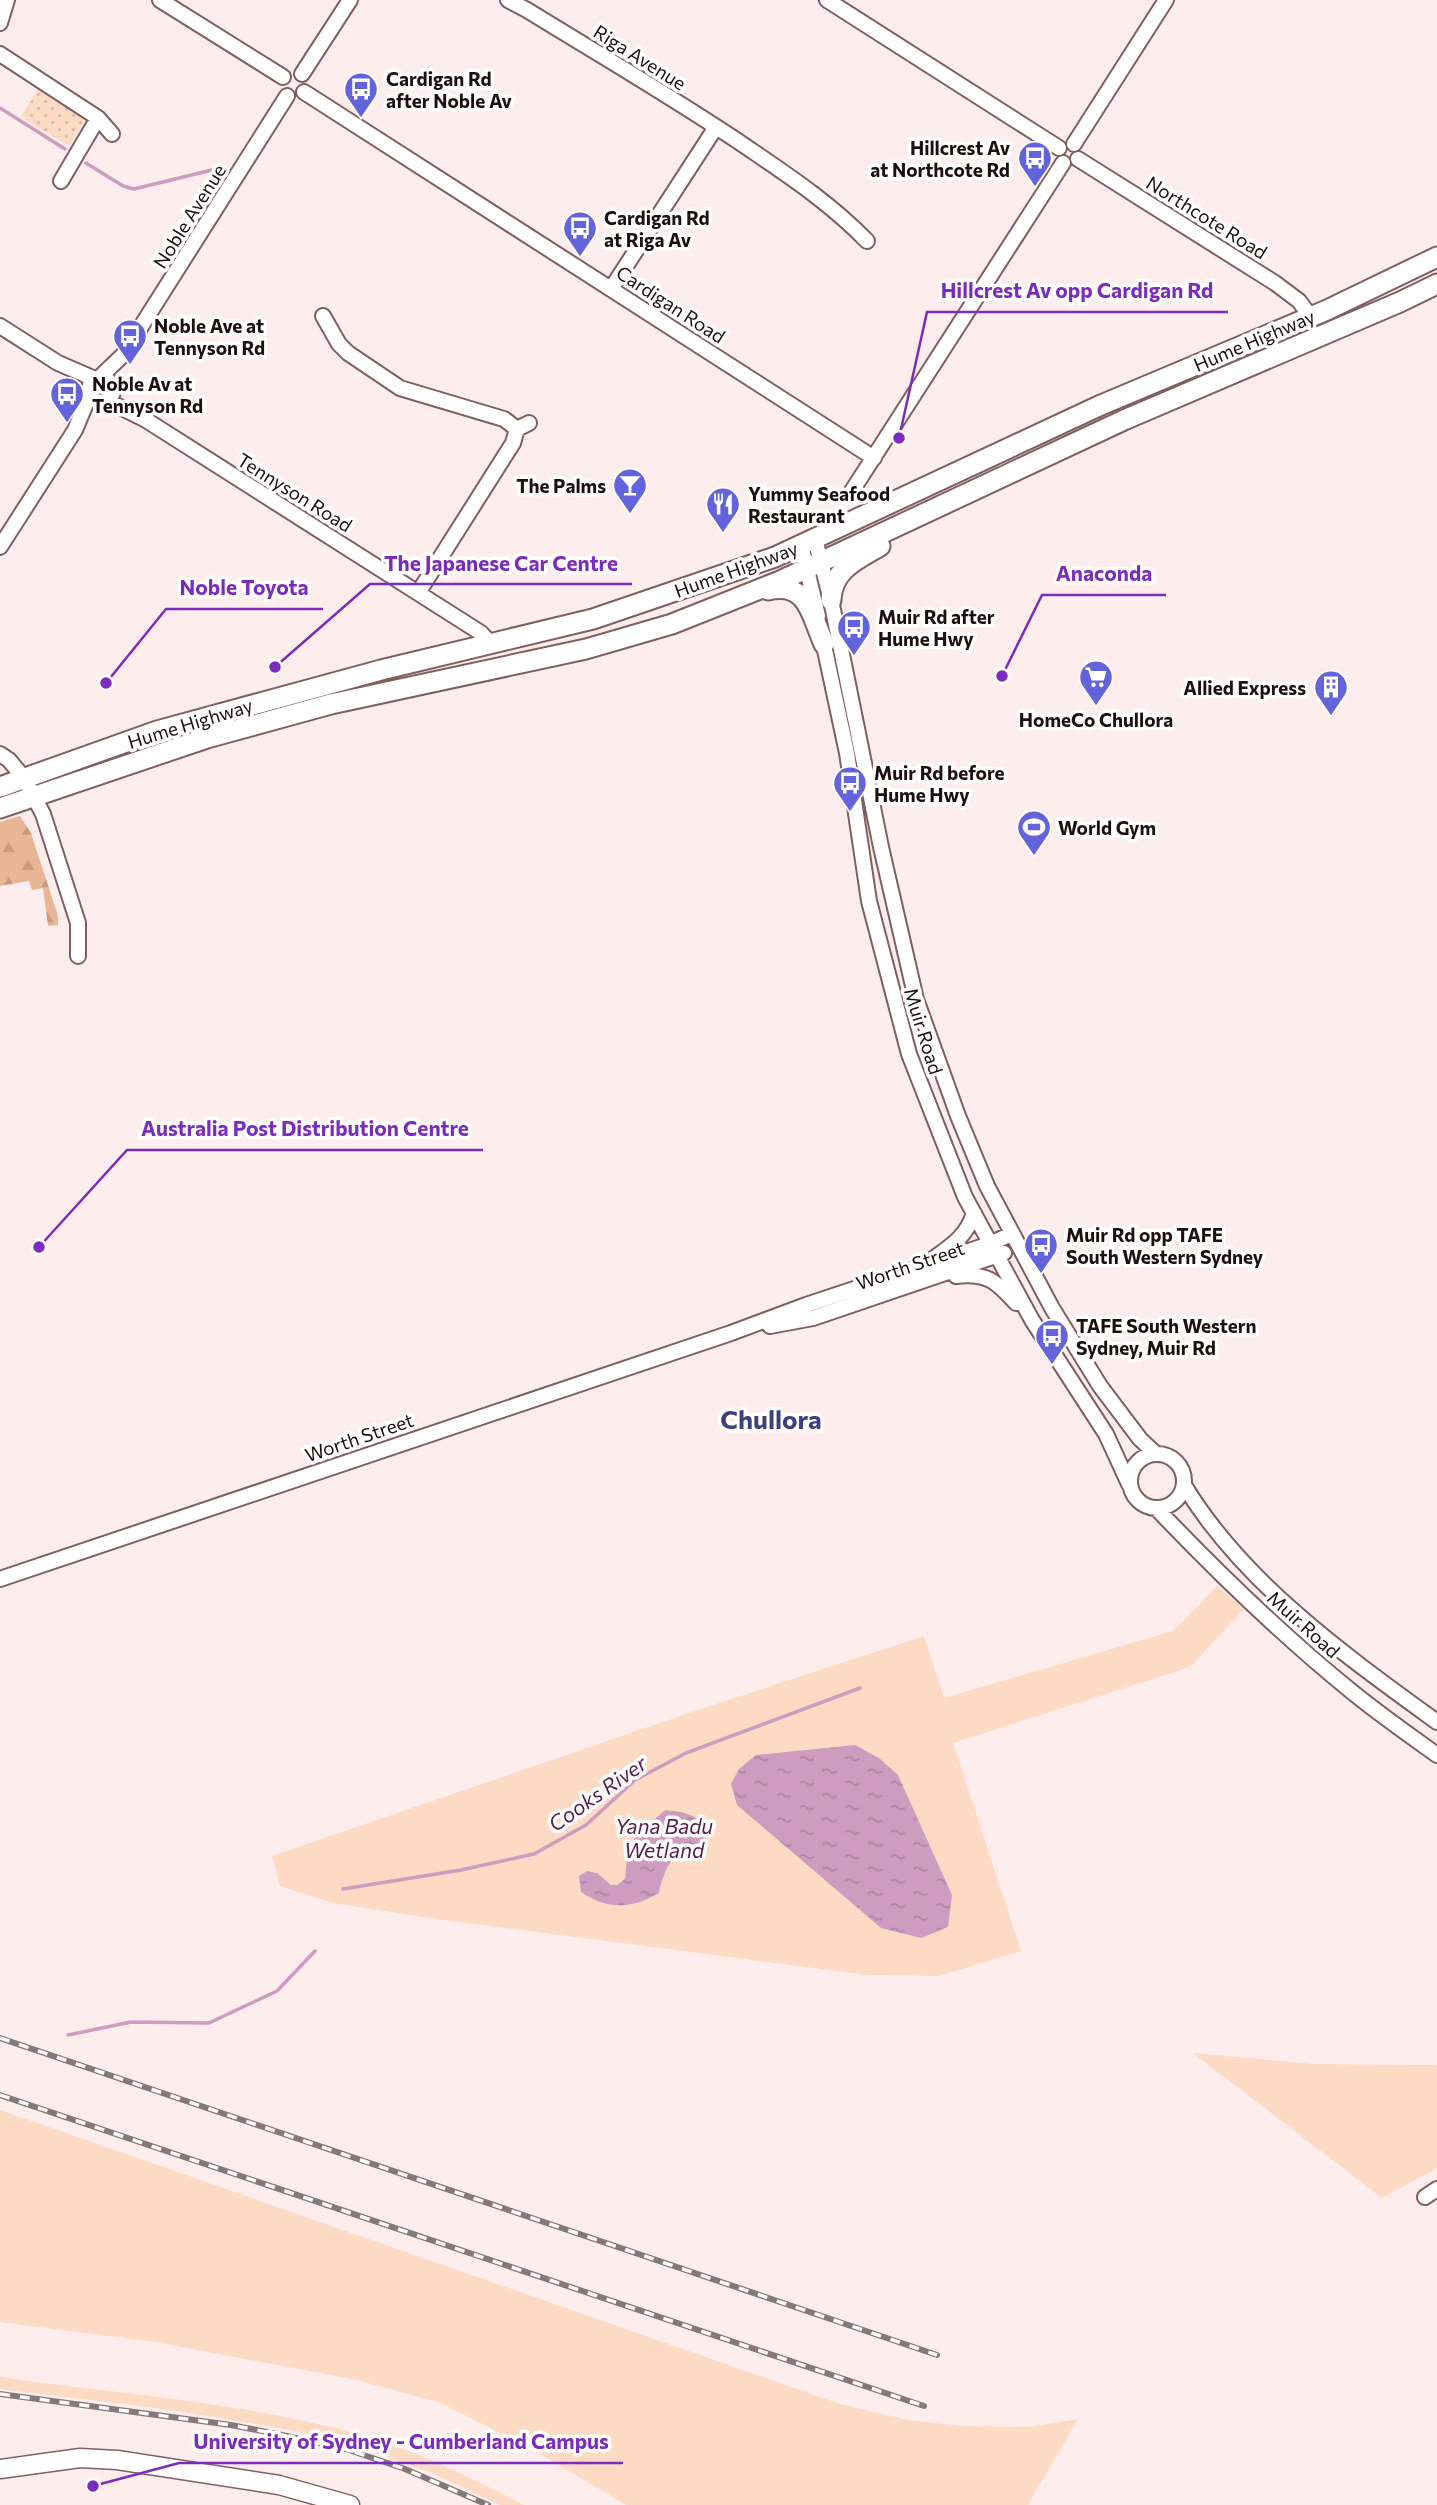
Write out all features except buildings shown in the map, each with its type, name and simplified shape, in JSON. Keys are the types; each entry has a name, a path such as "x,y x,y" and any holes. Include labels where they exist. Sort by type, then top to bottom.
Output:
{"highway":[{"name":"Hume Highway","path":"0,787 156,731 231,709 593,619 775,557 1101,405 1310,316 1437,257"},
{"name":"Hume Highway","path":"0,808 244,728 331,704 586,649 672,624 815,565 1124,420 1437,284"},
{"path":"831,600 834,581 843,570 942,505"},
{"path":"742,597 775,589 787,588 797,592 806,602 824,644"}],"main road":[{"path":"0,2469 80,2458 117,2460 279,2485 350,2505"}],"street":[{"path":"0,23 7,0"},
{"path":"160,0 283,78"},
{"path":"302,74 350,0"},
{"name":"Riga Avenue","path":"508,0 716,127 815,194 867,241"},
{"path":"827,0 1079,152 1070,161 850,494"},
{"path":"1066,146 1166,0"},
{"path":"0,54 99,118 112,134"},
{"path":"292,72 302,74 307,83 304,92 296,97 287,96 281,87 283,78 292,72"},
{"name":"Cardigan Road","path":"304,92 874,458"},
{"name":"Noble Avenue","path":"0,547 75,430 93,385 123,355 287,96"},
{"path":"61,181 99,118"},
{"path":"611,289 716,127"},
{"name":"Northcote Road","path":"1070,161 1275,283 1300,301 1310,316"},
{"path":"323,316 339,344 348,353 400,388 523,426 418,593"},
{"path":"0,326 93,385"},
{"name":"Noble Avenue","path":"75,430 110,394 123,355"},
{"path":"108,379 110,394 95,401 93,385 108,379"},
{"name":"Tennyson Road","path":"110,394 146,420 481,633 491,644"},
{"name":"Muir Road","path":"808,542 831,600 881,847 916,999 962,1128 986,1186 1052,1308 1100,1386 1140,1439 1156,1454"},
{"name":"Muir Road","path":"815,565 824,644 847,753 869,901 909,1054 930,1111 974,1213 1032,1320 1106,1434 1129,1484"},
{"path":"0,754 9,760 24,778 43,814 78,923 78,956"},
{"path":"925,1274 962,1237 974,1213"},
{"name":"Worth Street","path":"0,1579 731,1333 806,1305 925,1274 1014,1241"},
{"path":"925,1274 969,1274 986,1277 998,1284 1032,1320"},
{"path":"1156,1454 1165,1455 1178,1464 1184,1485 1178,1499 1157,1509 1142,1505 1136,1500 1129,1484 1133,1467 1139,1460 1156,1454"},
{"name":"Muir Road","path":"1184,1485 1203,1516 1251,1569 1293,1609 1359,1665 1437,1722"},
{"name":"Muir Road","path":"1157,1509 1237,1591 1297,1646 1353,1693 1437,1755"}],"shaded area":[{"path":"38,89 86,118 69,146 21,117"},
{"path":"1217,1586 1244,1609 1190,1667 953,1743 1021,1951 939,1976 867,1975 436,1919 333,1903 280,1886 272,1856 689,1713 924,1636 944,1698 1173,1631"},
{"path":"1193,2053 1312,2064 1437,2065 1437,2168 1382,2198"},
{"path":"0,2110 837,2403 908,2420 964,2426 1028,2427 1078,2419 1028,2505 626,2505 530,2448 441,2403 357,2380 155,2342 0,2322"},
{"path":"0,2377 231,2407 323,2425 408,2451 524,2505 500,2505 432,2473 359,2447 296,2431 172,2410 0,2389"}],"green space":[{"path":"20,816 31,833 58,916 58,925 48,926 43,888 32,890 29,881 0,886 0,822"}],"water":[{"path":"855,1745 879,1758 898,1775 952,1895 948,1927 921,1938 881,1928 737,1805 731,1784 739,1769 756,1755"},
{"name":"Yana Badu Wetland","path":"665,1810 695,1817 708,1831 705,1843 688,1846 672,1859 659,1893 639,1902 620,1905 601,1902 581,1892 579,1876 587,1871 597,1873 611,1885 617,1885 625,1879 628,1850 636,1836"}],"waterway":[{"path":"0,108 65,149"},
{"path":"86,163 123,186 134,189 212,170"},
{"name":"Cooks River","path":"343,1889 461,1870 534,1854 586,1825 635,1780 686,1753 860,1688"},
{"name":"Cooks River","path":"68,2035 131,2022 209,2023 277,1991 315,1951"}],"railway":[{"path":"0,2038 937,2355"},
{"path":"0,2095 924,2406"},
{"path":"0,2394 231,2425 346,2449 405,2469 488,2505"}],"place":[{"name":"Cardigan Rd after Noble Av","path":"361,119"},
{"name":"Hillcrest Av at Northcote Rd","path":"1035,188"},
{"name":"Cardigan Rd at Riga Av","path":"580,258"},
{"name":"Noble Ave at Tennyson Rd","path":"130,366"},
{"name":"Noble Av at Tennyson Rd","path":"67,424"},
{"name":"Hillcrest Av opp Cardigan Rd","path":"899,438"},
{"name":"The Palms","path":"630,515"},
{"name":"Yummy Seafood Restaurant","path":"723,534"},
{"name":"Muir Rd after Hume Hwy","path":"854,657"},
{"name":"The Japanese Car Centre","path":"275,667"},
{"name":"Anaconda","path":"1002,676"},
{"name":"Noble Toyota","path":"106,683"},
{"name":"HomeCo Chullora","path":"1096,707"},
{"name":"Allied Express","path":"1331,717"},
{"name":"Muir Rd before Hume Hwy","path":"850,813"},
{"name":"World Gym","path":"1034,857"},
{"name":"Australia Post Distribution Centre","path":"39,1247"},
{"name":"Muir Rd opp TAFE South Western Sydney","path":"1041,1275"},
{"name":"TAFE South Western Sydney, Muir Rd","path":"1052,1366"},
{"name":"University of Sydney - Cumberland Campus","path":"93,2486"}],"district":[{"name":"Chullora","path":"771,1418"}]}
